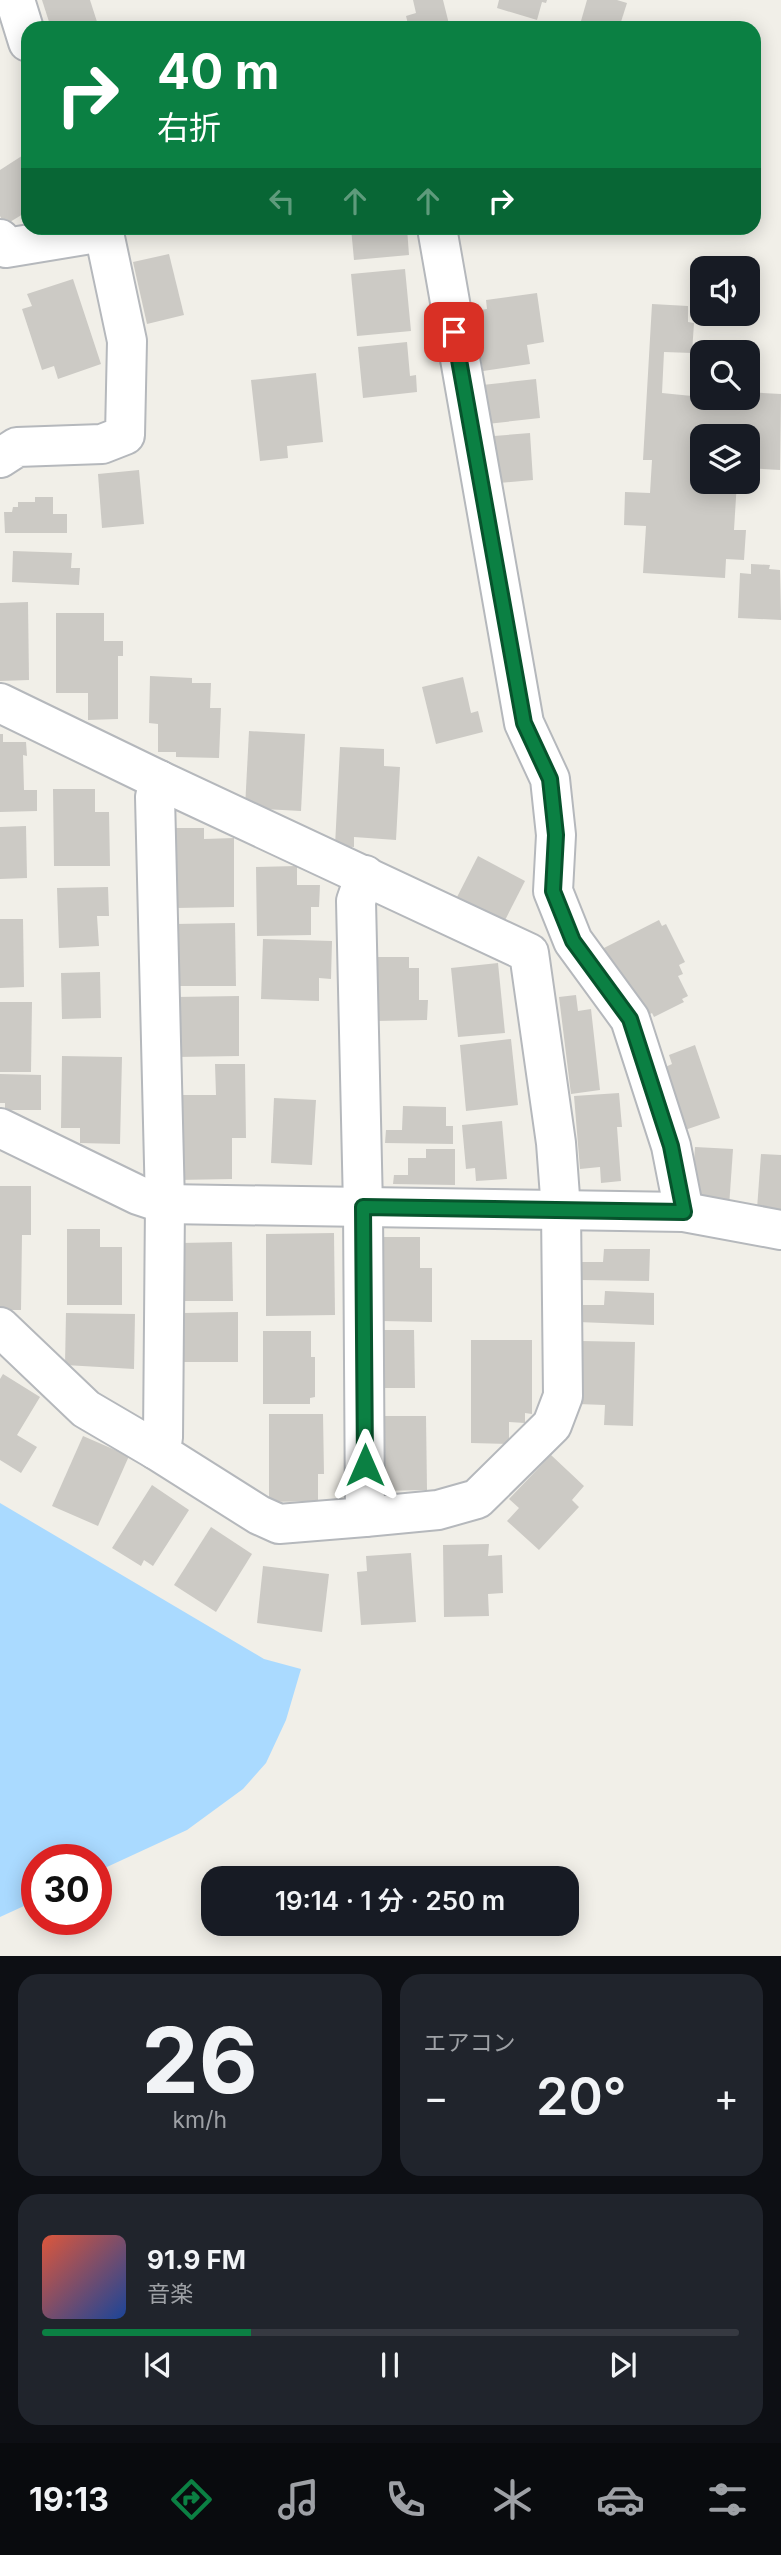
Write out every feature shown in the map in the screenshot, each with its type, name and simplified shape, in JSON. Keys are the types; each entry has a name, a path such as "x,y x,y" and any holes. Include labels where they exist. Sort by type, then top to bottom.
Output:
{"street":[{"path":"15,0 22,21"},
{"path":"0,239 6,248 76,235"},
{"path":"0,458 18,447 102,444 125,435 127,341 104,235"},
{"path":"438,235 524,723 550,779 556,835 553,891 573,941 630,1019 671,1146 684,1212"},
{"path":"0,703 529,953 556,1143 561,1210 563,1396 552,1425 477,1499 439,1510 279,1524 259,1515 86,1409 0,1327"},
{"path":"156,1450 163,1438 165,1204 155,797 159,780"},
{"path":"365,875 356,901 363,1207 365,1517"},
{"path":"0,1128 138,1195 165,1204 684,1212 781,1230"}],"water":[{"path":"0,1503 264,1659 301,1669 286,1720 266,1763 243,1789 187,1830 112,1865 112,1844 21,1844 21,1907 0,1917"}],"building":[{"path":"42,0 90,0 97,21 49,21"},
{"path":"413,0 443,0 448,21 407,21 406,16 416,13"},
{"path":"499,0 547,0 546,3 542,2 537,20 497,8"},
{"path":"587,0 617,0 627,3 621,21 581,21"},
{"path":"21,156 21,215 5,225 0,216 0,170"},
{"path":"352,235 408,235 409,255 354,260"},
{"path":"169,254 184,315 147,324 133,262"},
{"path":"405,269 411,331 357,336 351,274"},
{"path":"73,279 101,364 58,379 54,366 42,370 22,309 32,306 27,294"},
{"path":"537,293 544,342 527,345 530,364 483,371 474,311 487,309 486,300"},
{"path":"652,304 688,306 688,322 690,326 694,326 690,353 664,352 662,393 690,396 690,410 760,410 760,393 781,394 780,470 760,469 760,424 690,424 690,494 736,494 734,530 746,530 744,560 726,559 725,578 643,573 646,526 624,525 625,492 650,493 652,460 643,460"},
{"path":"407,342 410,376 416,375 417,392 363,398 358,347"},
{"path":"316,373 323,442 287,446 288,458 260,461 251,380"},
{"path":"536,379 540,418 478,425 473,386"},
{"path":"530,433 533,480 488,484 495,453 494,436"},
{"path":"139,470 144,524 102,528 98,474"},
{"path":"35,497 53,497 53,514 67,514 67,533 5,533 4,512 12,512 13,507 18,507 18,502 35,502"},
{"path":"13,551 72,553 71,568 80,568 79,585 12,582"},
{"path":"751,564 770,565 769,569 780,570 781,620 738,618 740,573 751,574"},
{"path":"28,602 29,680 0,681 0,603"},
{"path":"56,613 104,613 104,641 123,641 123,656 118,656 118,719 88,720 88,693 56,693"},
{"path":"150,676 192,678 192,683 211,683 210,708 221,708 219,758 176,757 176,752 158,752 158,724 149,723"},
{"path":"463,677 471,713 478,711 483,732 436,744 422,687"},
{"path":"249,731 305,734 301,811 245,808"},
{"path":"0,734 3,734 3,742 26,742 27,756 23,755 24,790 37,790 37,811 0,812"},
{"path":"340,747 384,749 384,766 400,767 396,840 354,837 354,847 335,846"},
{"path":"53,789 95,789 95,812 109,812 110,866 54,866"},
{"path":"26,826 27,878 0,879 0,827"},
{"path":"174,828 204,828 204,839 234,838 234,907 175,908"},
{"path":"478,856 525,881 501,928 454,903"},
{"path":"297,866 297,885 320,885 319,907 311,907 311,935 257,936 256,867"},
{"path":"108,887 109,916 97,916 99,946 59,948 57,888"},
{"path":"0,919 23,919 24,987 0,988"},
{"path":"659,920 662,926 666,924 685,962 679,965 683,974 678,976 688,996 682,999 684,1002 654,1017 652,1013 644,1017 602,949"},
{"path":"235,923 236,986 175,986 174,924"},
{"path":"263,939 332,941 331,979 319,978 319,1001 261,999"},
{"path":"375,957 409,957 409,968 419,968 419,1000 428,1000 427,1020 376,1021"},
{"path":"498,963 505,1033 458,1037 451,968"},
{"path":"100,972 101,1018 62,1019 61,973"},
{"path":"576,995 578,1011 591,1009 600,1090 571,1094 559,997"},
{"path":"239,996 239,1056 176,1057 175,997"},
{"path":"0,1002 32,1002 31,1072 0,1072"},
{"path":"511,1039 518,1105 466,1111 460,1045"},
{"path":"695,1045 720,1118 682,1131 661,1069 672,1064 669,1055"},
{"path":"62,1056 122,1057 120,1144 80,1143 80,1128 61,1128"},
{"path":"215,1064 245,1064 246,1138 232,1138 232,1179 177,1180 176,1095 216,1095"},
{"path":"0,1074 41,1075 41,1110 5,1110 5,1103 0,1103"},
{"path":"619,1093 622,1127 617,1127 621,1181 601,1183 600,1167 580,1169 574,1096"},
{"path":"274,1098 316,1100 312,1165 271,1163"},
{"path":"403,1106 446,1107 446,1126 453,1126 453,1144 385,1143 386,1130 402,1130"},
{"path":"502,1121 507,1179 476,1181 475,1168 466,1169 462,1125"},
{"path":"695,1147 733,1149 729,1207 691,1204"},
{"path":"426,1149 455,1149 455,1185 393,1184 394,1175 408,1175 408,1158 426,1158"},
{"path":"761,1154 781,1155 781,1211 757,1209"},
{"path":"0,1186 31,1186 31,1235 22,1235 21,1310 0,1310"},
{"path":"67,1229 100,1229 100,1247 122,1247 122,1305 67,1305"},
{"path":"334,1233 335,1315 266,1316 266,1234"},
{"path":"380,1237 420,1237 420,1268 432,1268 432,1322 381,1321"},
{"path":"232,1242 233,1301 180,1301 180,1243"},
{"path":"604,1249 650,1249 649,1281 580,1280 580,1262 603,1262"},
{"path":"605,1291 654,1293 654,1325 578,1322 578,1305 604,1305"},
{"path":"238,1312 238,1362 183,1362 183,1313"},
{"path":"66,1313 135,1314 134,1369 65,1365"},
{"path":"373,1330 414,1330 415,1388 373,1388"},
{"path":"263,1331 311,1331 311,1357 315,1357 315,1397 310,1398 310,1404 263,1404"},
{"path":"471,1340 532,1340 532,1414 525,1413 525,1423 509,1422 509,1444 471,1443"},
{"path":"581,1341 635,1342 633,1426 604,1425 605,1405 578,1404"},
{"path":"3,1374 40,1397 17,1435 37,1447 21,1473 0,1460 0,1379"},
{"path":"269,1414 323,1414 324,1474 318,1474 318,1501 269,1502"},
{"path":"377,1416 426,1416 427,1490 378,1491"},
{"path":"83,1436 129,1456 98,1526 52,1506"},
{"path":"551,1455 584,1486 572,1500 579,1507 539,1550 507,1521 519,1508 509,1499"},
{"path":"152,1485 189,1510 153,1566 144,1560 141,1566 112,1548"},
{"path":"211,1527 252,1554 216,1612 174,1585"},
{"path":"489,1544 488,1556 502,1555 503,1593 488,1594 489,1616 444,1617 443,1545"},
{"path":"411,1553 416,1622 361,1625 357,1572 367,1571 366,1556"},
{"path":"263,1566 329,1574 322,1632 257,1623"}],"route":[{"path":"365,1465 363,1207 684,1212 671,1146 630,1019 573,941 553,891 556,835 550,779 524,723 454,332"}]}
